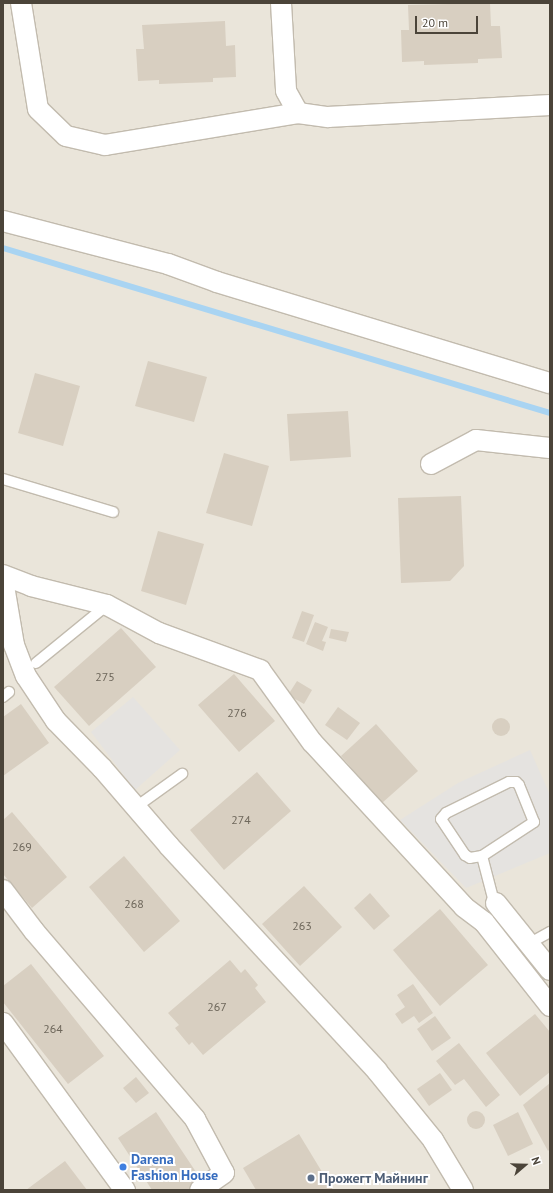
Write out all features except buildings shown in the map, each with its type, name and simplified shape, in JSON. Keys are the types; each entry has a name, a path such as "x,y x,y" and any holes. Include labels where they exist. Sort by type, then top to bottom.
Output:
{"street":[{"path":"21,3 38,110 66,136 105,145 298,113 328,117 550,105"},
{"path":"281,3 286,92 298,113"},
{"path":"3,221 168,264 217,282 550,383"},
{"path":"431,464 476,440 550,448"},
{"path":"3,575 30,586 107,605 158,633 260,670 312,742 464,907 484,922 550,1006"},
{"path":"3,580 9,625 26,676 56,721 102,768 232,915 377,1071 433,1140 463,1190"},
{"path":"3,890 34,931 196,1119 224,1173 200,1190"},
{"path":"496,903 530,943 550,970"},
{"path":"3,1023 125,1190"}],"lane":[{"path":"3,479 113,512"},
{"path":"36,663 107,605"},
{"path":"136,807 182,774"},
{"path":"509,782 516,782 533,814 534,822 482,856 470,858 465,855 441,819 453,810 509,782"},
{"path":"482,856 490,891 496,903 492,912 484,922"},
{"path":"530,943 550,932"}],"shaded area":[{"path":"3,3 550,3 550,1190 3,1190"},
{"path":"133,697 180,750 135,790 91,732"},
{"path":"530,750 550,795 550,853 466,888 400,820 458,783"}],"waterway":[{"path":"3,248 550,413"}],"place":[{"name":"Darena Fashion House","path":"123,1167"},
{"name":"Прожегт Майнинг","path":"311,1178"}]}
